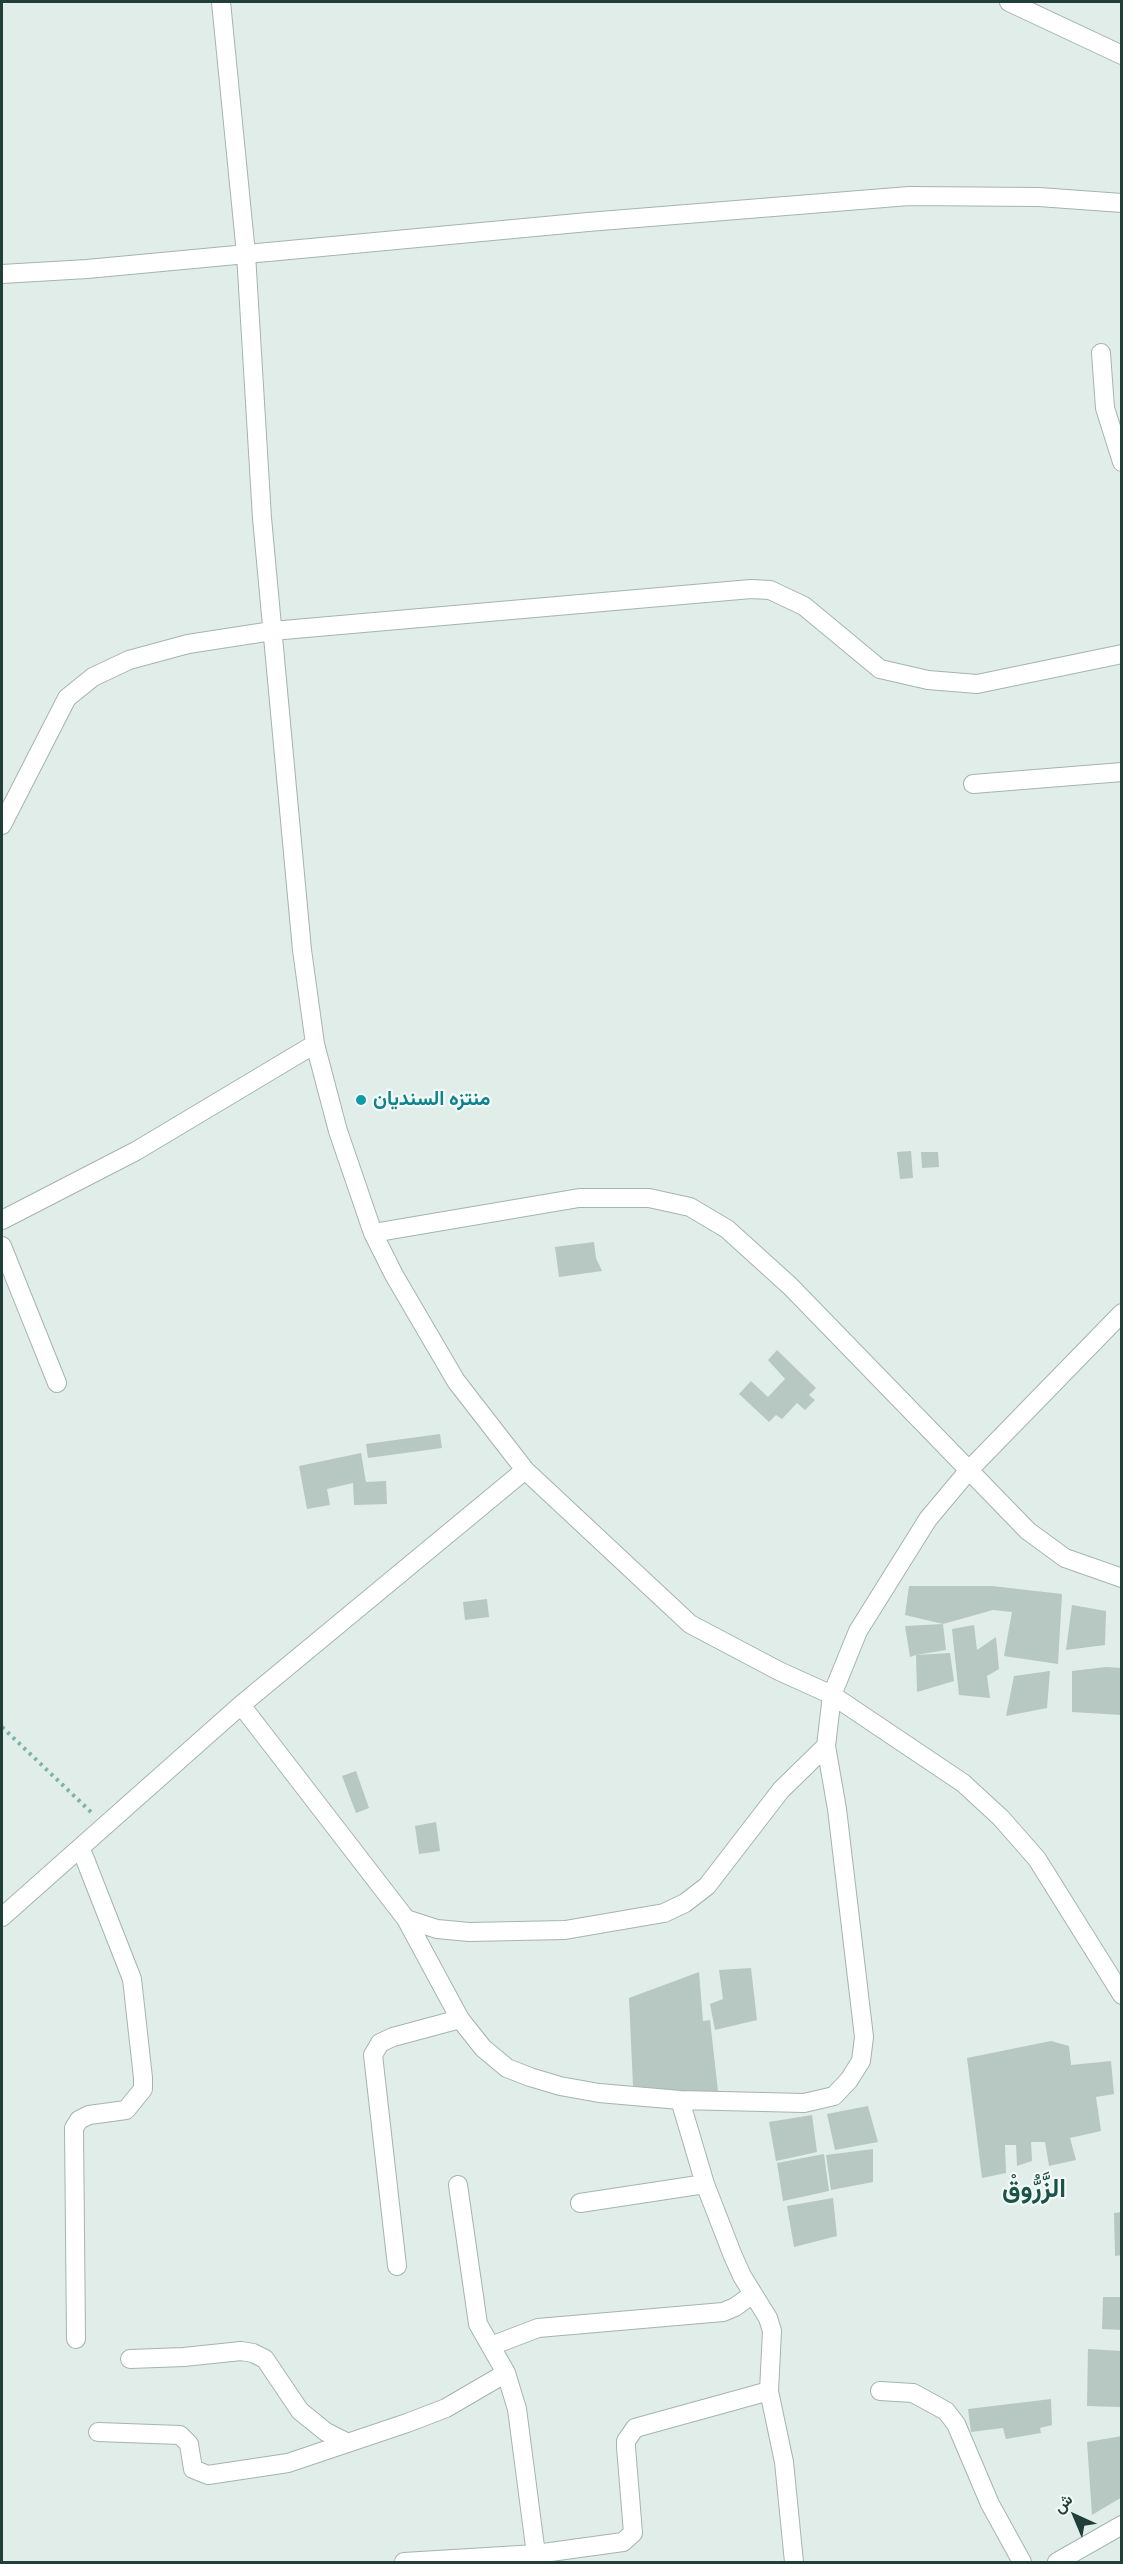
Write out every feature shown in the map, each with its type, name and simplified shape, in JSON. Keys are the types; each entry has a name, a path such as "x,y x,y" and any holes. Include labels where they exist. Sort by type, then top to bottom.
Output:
{"street":[{"path":"221,2 246,254 272,631 302,950 315,1044 341,1141 373,1233 394,1275 456,1381 525,1470 690,1624 779,1671 832,1695 963,1783 1000,1818 1036,1859 1122,1995"},
{"path":"1009,2 1122,55"},
{"path":"2,274 909,196 1039,197 1122,203"},
{"path":"1101,352 1105,408 1122,462"},
{"path":"2,825 68,698 93,677 129,660 168,650 272,631 751,589 770,590 804,606 880,669 928,680 977,684 1037,674 1122,654"},
{"path":"973,784 1122,772"},
{"path":"2,1220 136,1151 315,1044"},
{"path":"373,1233 579,1198 650,1198 690,1207 727,1229 790,1286 1028,1531 1065,1558 1122,1578"},
{"path":"2,1246 57,1383"},
{"path":"241,1705 406,1919 460,2019 483,2048 507,2068 560,2086 599,2093 680,2100 804,2103 834,2096 849,2080 861,2061 863,2025 837,1809 826,1746 832,1695 858,1630 928,1519 969,1470 1122,1313"},
{"path":"2,1917 241,1705 525,1470"},
{"path":"406,1919 437,1929 469,1932 566,1930 664,1913 685,1903 707,1886 781,1790 826,1746"},
{"path":"76,2339 74,2128 80,2120 89,2115 126,2110 143,2089 132,1979 81,1849"},
{"path":"397,2266 373,2055 380,2043 393,2037 460,2019"},
{"path":"680,2100 705,2184 733,2256 768,2318 772,2331 770,2391 784,2462 794,2562"},
{"path":"580,2203 705,2184"},
{"path":"458,2185 478,2324 506,2373 518,2409 537,2558"},
{"path":"491,2346 538,2328 654,2320 723,2312 735,2307 753,2294"},
{"path":"130,2359 184,2358 241,2351 253,2353 264,2359 300,2411 326,2432 346,2442"},
{"path":"98,2432 180,2435 189,2444 193,2469 208,2475 288,2463 446,2408 506,2373"},
{"path":"404,2562 537,2558 612,2544 630,2538 634,2527 626,2441 636,2428 770,2391"},
{"path":"880,2391 913,2393 946,2411 956,2424 990,2504 1022,2562"},
{"path":"1058,2562 1122,2525"}],"path":[{"path":"2,1727 105,1826"}],"building":[{"path":"911,1151 913,1178 900,1179 897,1152"},
{"path":"921,1152 938,1152 939,1167 922,1168"},
{"path":"594,1242 596,1258 602,1271 559,1277 555,1247"},
{"path":"777,1350 816,1388 809,1395 815,1400 805,1410 797,1403 782,1419 776,1415 769,1422 739,1394 751,1381 768,1397 785,1379 768,1360"},
{"path":"440,1434 442,1448 368,1458 366,1444"},
{"path":"361,1453 366,1482 386,1481 387,1504 354,1505 353,1483 327,1489 330,1505 307,1509 299,1466"},
{"path":"909,1586 992,1586 1062,1594 1058,1664 1004,1656 1012,1612 993,1610 943,1624 905,1615"},
{"path":"487,1599 489,1617 465,1620 463,1602"},
{"path":"1072,1605 1106,1611 1105,1645 1066,1650"},
{"path":"943,1624 946,1650 910,1657 905,1626"},
{"path":"974,1625 977,1650 996,1637 999,1669 987,1676 990,1698 959,1695 952,1629"},
{"path":"950,1653 954,1681 917,1692 916,1655"},
{"path":"1106,1667 1122,1668 1122,1715 1072,1712 1072,1671"},
{"path":"1050,1671 1047,1708 1006,1716 1014,1676"},
{"path":"356,1771 369,1808 356,1813 342,1776"},
{"path":"436,1822 440,1851 419,1854 415,1826"},
{"path":"751,1968 757,2020 715,2030 710,2004 723,1999 719,1970"},
{"path":"699,1972 703,2021 710,2020 718,2091 642,2094 633,2085 629,1998"},
{"path":"1051,2041 1069,2046 1071,2065 1111,2061 1114,2094 1096,2097 1101,2131 1070,2138 1076,2160 1049,2166 1045,2142 1031,2142 1032,2161 1017,2166 1016,2145 1005,2145 1006,2173 982,2178 967,2058"},
{"path":"868,2106 878,2142 835,2150 827,2114"},
{"path":"812,2115 817,2152 776,2161 769,2122"},
{"path":"873,2149 873,2182 831,2190 826,2155"},
{"path":"824,2154 829,2191 783,2201 777,2163"},
{"path":"833,2198 837,2236 794,2247 787,2206"},
{"path":"1122,2212 1122,2255 1115,2256 1114,2213"},
{"path":"1103,2297 1122,2297 1122,2330 1102,2329"},
{"path":"1088,2349 1122,2351 1120,2407 1087,2406"},
{"path":"1051,2399 1052,2425 1040,2428 1041,2433 1006,2439 1003,2428 971,2432 968,2409"},
{"path":"1122,2436 1122,2497 1092,2515 1087,2442"}],"place":[{"name":"منتزه السنديان","path":"361,1100"}],"district":[{"name":"الزَّرُّوقْ","path":"1034,2190"}]}
